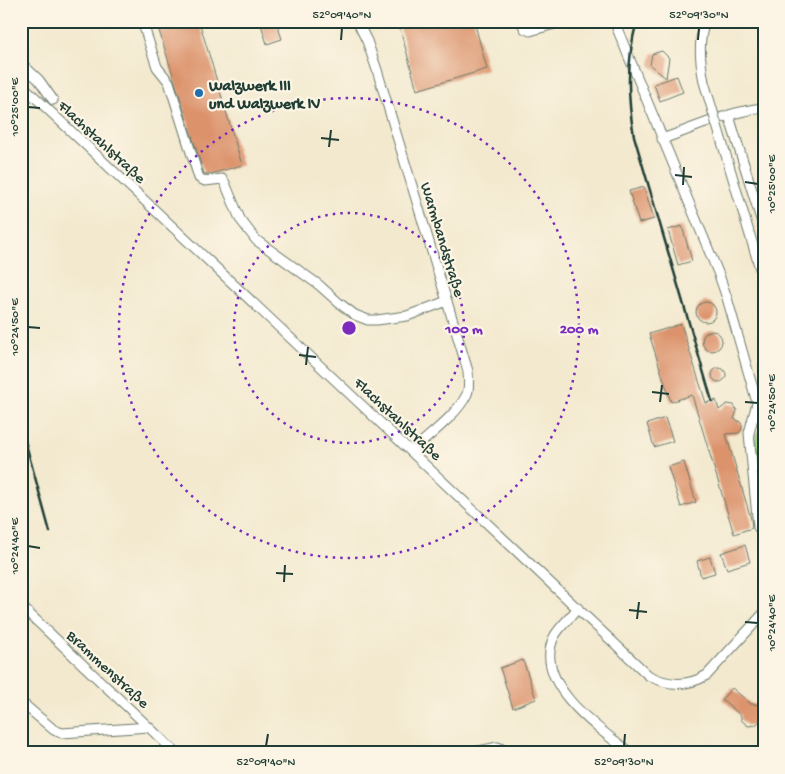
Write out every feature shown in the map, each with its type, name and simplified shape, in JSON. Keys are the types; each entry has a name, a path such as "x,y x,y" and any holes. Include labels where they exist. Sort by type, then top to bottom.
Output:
{"lane":[{"path":"142,21 157,66 169,82 200,178 204,181 222,179 226,183 240,219 256,240 319,284 355,315 368,320 407,316 447,301"},
{"name":"Warmbandstraße","path":"357,21 367,41 377,70 468,371 467,393 462,402 450,416 412,451"},
{"path":"521,21 525,29 530,31 565,21"},
{"path":"614,21 727,298 764,428"},
{"path":"705,21 701,41 701,64 704,82 764,282"},
{"path":"21,62 39,80 53,100"},
{"name":"Flachstahlstraße","path":"21,84 648,675 670,684 692,682 707,675 764,613"},
{"path":"662,139 750,109 764,108"},
{"path":"730,116 764,229"},
{"path":"764,365 764,372"},
{"path":"757,403 749,433 758,526 764,535"},
{"name":"Brammenstraße","path":"21,606 176,753"},
{"path":"578,608 554,637 550,654 550,668 557,684 592,724 630,753"},
{"path":"21,702 54,730 62,732 149,727"},
{"path":"469,753 498,747 511,753"}],"green space":[{"path":"759,430 764,447 764,518 755,440"}],"building":[{"name":"Walzwerk III und Walzwerk IV","path":"156,21 199,21 242,165 211,174 204,174"},
{"path":"260,21 276,21 282,39 267,44"},
{"path":"398,21 474,21 487,69 417,90"},
{"path":"662,51 669,58 666,78 650,65 652,54"},
{"path":"677,76 683,92 660,101 654,84"},
{"path":"644,187 654,219 639,223 629,191"},
{"path":"682,226 692,261 678,265 668,230"},
{"path":"706,302 713,305 716,312 713,319 706,322 699,319 696,312 699,305"},
{"path":"681,324 706,403 716,400 719,410 727,404 734,405 737,411 734,419 742,424 742,429 739,433 726,434 752,528 734,534 692,395 671,402 649,334"},
{"path":"712,331 719,334 722,341 719,348 712,351 705,348 702,341 705,334"},
{"path":"719,368 724,370 726,375 724,380 719,382 714,380 712,375 714,370"},
{"path":"665,418 673,441 654,447 647,424"},
{"path":"684,462 696,502 681,507 668,467"},
{"path":"745,545 750,562 727,569 721,553"},
{"path":"710,557 715,573 701,577 697,561"},
{"path":"523,660 536,699 513,708 500,668"},
{"path":"732,688 751,704 756,704 761,709 762,718 756,725 748,726 741,720 741,716 722,699"}],"railway":[{"path":"637,21 629,64 629,93 634,136 712,401"},
{"path":"21,426 50,532"}],"place":[{"name":"Walzwerk III und Walzwerk IV","path":"199,93"}]}
